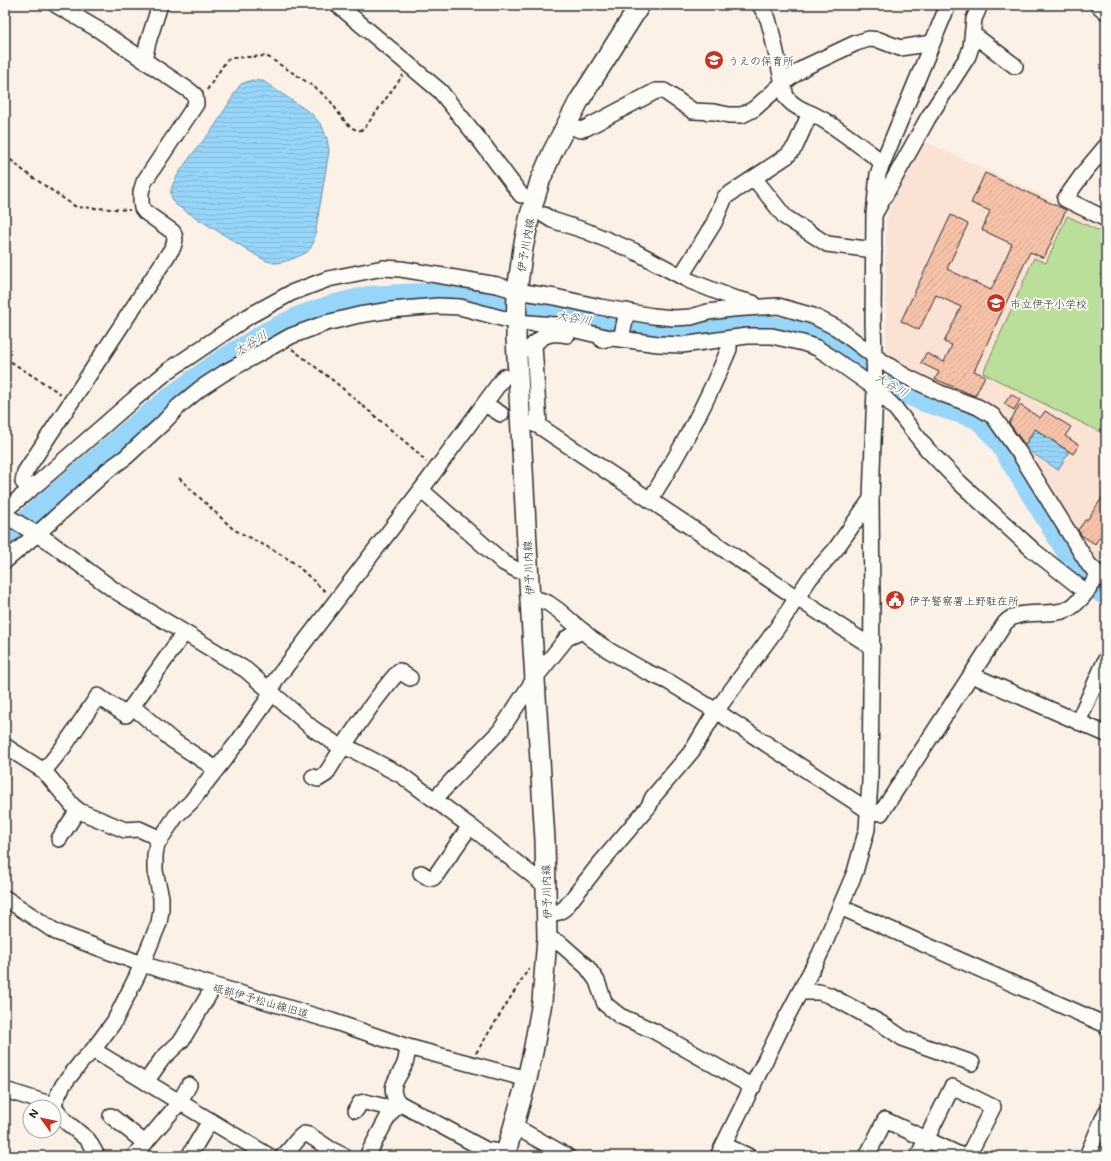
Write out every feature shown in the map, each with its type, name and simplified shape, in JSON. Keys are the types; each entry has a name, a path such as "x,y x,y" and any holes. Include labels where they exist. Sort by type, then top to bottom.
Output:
{"main road":[{"name":"伊予川内線","path":"505,1154 527,1079 542,1002 547,938 544,840 516,338 516,308 523,248 530,214 540,180 566,124 640,5"}],"street":[{"path":"30,490 23,482 24,472 173,247 175,236 173,232 145,212 142,208 141,192 144,182 196,104 195,95 190,91 99,30 56,5"},
{"path":"144,60 160,5"},
{"path":"338,5 440,91 521,195"},
{"path":"760,5 768,19 786,98 790,103 833,127 882,162"},
{"path":"748,1156 721,1150 820,954 854,872 867,830 869,811 872,647 871,499 874,386 874,214 876,187 882,162 948,5"},
{"path":"1098,5 1106,12"},
{"path":"874,214 894,181 928,118 962,66 971,47 975,10"},
{"path":"973,36 978,38 1015,66"},
{"path":"566,124 580,130 586,128 656,91 664,92 693,111 742,115 754,109 782,84 805,67 856,43 869,39 879,40 900,48 932,43"},
{"path":"680,276 714,223 725,197 787,156 795,147 810,113"},
{"path":"1106,146 1064,199 1106,219"},
{"path":"754,178 785,217 827,244 874,250"},
{"path":"544,215 552,220 586,231 634,251 680,276 733,298 768,307"},
{"path":"546,886 435,799 401,775 355,751 336,744 312,728 271,694 246,670 114,590 35,533 5,514 30,490 168,371 249,316 291,293 328,279 383,268 401,269 497,285 516,308 555,325 618,337 658,344 682,346 747,336 772,336 803,343 828,355 874,386 895,408 927,449 960,483 1034,551 1095,583"},
{"path":"5,561 108,470 136,448 179,406 201,388 224,373 291,336 326,323 359,315 391,310 438,306 516,308 554,297 627,313 674,318 691,317 708,312 732,309 778,306 812,316 837,328 874,358 905,376 955,399 978,407 993,416 1020,454 1089,565 1095,583"},
{"path":"618,337 627,313"},
{"path":"618,337 598,341 558,333 548,334 532,346 536,425 872,647"},
{"path":"650,500 674,461 698,416 729,349 730,339"},
{"path":"56,1099 63,1085 81,1062 93,1050 114,1022 142,964 159,923 161,897 155,871 157,844 176,816 191,802 240,739 271,694 274,682 435,472 504,377"},
{"path":"485,404 501,414"},
{"path":"421,490 504,563 517,570 528,570"},
{"path":"547,914 559,912 565,908 597,867 649,806 653,797 684,763 716,711 777,628 810,578 835,550 871,499"},
{"path":"530,600 540,600 548,603 610,651 645,671 669,682 716,711 869,811 881,813 1009,618 1060,611 1069,608 1081,599 1095,583"},
{"path":"435,799 500,731 535,678 567,638 583,631"},
{"path":"44,771 65,745 98,696 126,715 184,633"},
{"path":"1078,722 1106,659"},
{"path":"313,777 318,779 326,774 357,724 399,671 410,678"},
{"path":"972,675 1106,734"},
{"path":"132,706 172,740 216,770"},
{"path":"5,746 44,771 72,806 78,810 125,830 139,829 161,839"},
{"path":"59,839 78,810"},
{"path":"422,873 429,878 433,878 470,826"},
{"name":"砥部伊予松山線旧道","path":"5,898 56,932 142,964 332,1021 408,1047 527,1079"},
{"path":"840,907 1106,1025"},
{"path":"547,938 561,944 587,967 597,981 605,1004 620,1016 654,1031 753,1087"},
{"path":"146,1082 162,1059 182,1040 214,986"},
{"path":"800,992 820,992 829,995 882,1024 904,1038 972,1063"},
{"path":"408,1047 406,1063 395,1082 393,1092 394,1098 399,1103 486,1150 505,1154"},
{"path":"93,1050 263,1155"},
{"path":"134,1156 179,1103 189,1086"},
{"path":"918,1156 952,1087 993,1107 968,1156"},
{"path":"5,1090 36,1099"},
{"path":"356,1110 360,1104 365,1102 390,1108 399,1103"},
{"path":"367,1156 389,1115 399,1103"},
{"path":"1087,1156 1106,1112"},
{"path":"110,1116 145,1143"},
{"path":"62,1117 88,1140 97,1156"},
{"path":"867,1156 885,1120 962,1156"},
{"path":"189,1156 210,1122"},
{"path":"514,1126 567,1156"},
{"path":"283,1156 298,1138 304,1134 309,1135 330,1149 344,1156"}],"path":[{"path":"196,100 204,96 226,61 230,58 266,56 313,87 330,101 347,124 355,131 360,132 364,130 410,65"},
{"path":"5,155 25,172 76,207 136,210 142,208"},
{"path":"281,341 335,382 417,452 435,472"},
{"path":"5,358 71,401"},
{"path":"179,478 234,529 294,563 336,601"},
{"path":"469,1064 533,962"}],"shaded area":[{"path":"926,142 1106,225 1106,576 974,400 909,371 886,355 886,223 889,208"}],"green space":[{"path":"1067,216 1106,234 1106,435 983,373 1034,258 1046,263"}],"water":[{"path":"252,80 263,81 312,114 322,126 327,139 329,151 314,241 308,251 304,254 277,263 261,258 176,205 171,195 176,177 219,120 238,88 241,84"},
{"path":"1035,429 1069,452 1058,470 1023,447"}],"building":[{"path":"985,173 1066,210 1044,258 1030,252 974,371 985,376 975,396 935,379 939,372 921,363 926,353 944,362 952,345 944,342 961,307 936,295 919,330 901,321 951,215 968,224 947,269 991,290 1012,244 982,230 990,211 971,203"},
{"path":"1011,394 1020,400 1014,410 1004,404"},
{"path":"1020,405 1040,418 1045,411 1071,427 1065,436 1079,445 1073,454 1035,429 1025,445 1009,423"},
{"path":"1106,492 1106,536 1102,534 1095,544 1081,535 1078,530 1086,519 1087,520"}],"waterway":[{"name":"大谷川","path":"5,537 130,429 172,395 216,363 266,332 299,316 331,305 368,296 421,293 457,295 535,312 567,315 589,321 654,333 683,334 742,324 768,325 797,330 822,339 899,391 924,402 977,419 986,427 999,443 1081,576 1106,596"}],"place":[{"name":"うえの保育所","path":"714,60"},
{"name":"市立伊予小学校","path":"996,303"},
{"name":"伊予警察署上野駐在所","path":"895,600"}]}
